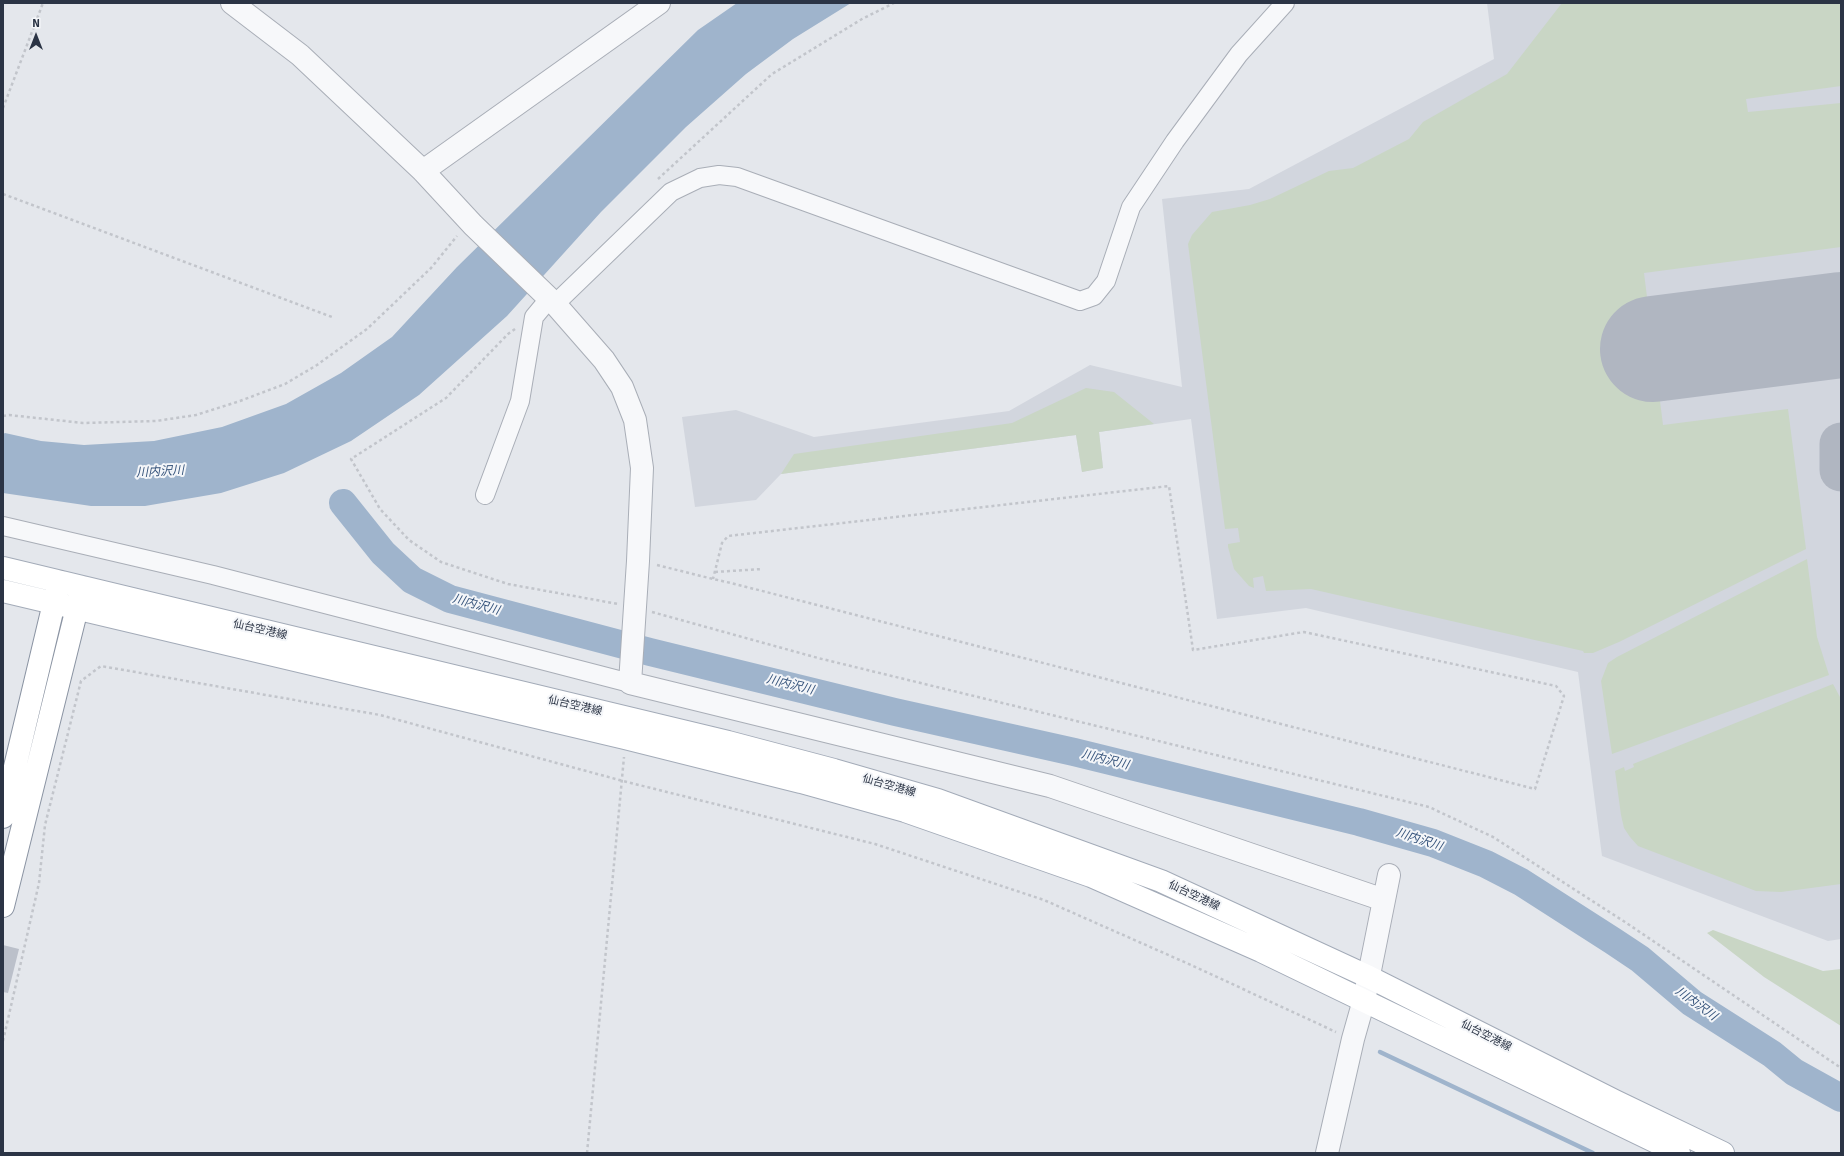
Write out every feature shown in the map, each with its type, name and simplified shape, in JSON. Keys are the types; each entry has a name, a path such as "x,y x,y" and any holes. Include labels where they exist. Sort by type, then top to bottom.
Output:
{"main road":[{"name":"仙台空港線","path":"3,568 728,742 834,770 938,800 1161,881 1369,976 1615,1101 1723,1153"},
{"path":"3,817 59,582"},
{"path":"3,906 82,588"},
{"name":"仙台空港線","path":"3,591 625,738 801,782 905,811 1091,876 1261,951 1679,1153"}],"street":[{"path":"232,3 300,55 423,171 471,222 550,300 604,360 622,387 635,420 642,468 638,561 630,677"},
{"path":"423,171 659,3"},
{"path":"484,495 520,401 534,317 550,300 671,192 700,178 719,175 737,176 1080,302 1094,296 1106,281 1131,208 1175,141 1239,54 1285,3"},
{"path":"3,526 630,677 1050,786 1384,900"},
{"path":"1327,1153 1353,1039 1364,1000 1389,875"}],"path":[{"path":"3,108 43,3"},
{"path":"671,192 658,179 772,74 862,19 894,3"},
{"path":"3,194 332,317"},
{"path":"3,416 9,415 83,423 156,421 196,415 240,401 285,384 317,366 343,347 398,302 432,268 471,222"},
{"path":"534,317 508,334 446,398 351,459 380,509 409,540 441,562 508,584 635,611 818,658 1429,807 1493,837 1625,922 1841,1068"},
{"path":"638,561 1535,789 1564,696 1556,686 1304,632 1193,650 1169,486 728,536 722,543 713,579"},
{"path":"715,572 762,569"},
{"path":"3,1041 39,882 45,825 81,681 101,666 380,715 623,781 875,844 1044,900 1353,1039"},
{"path":"587,1153 623,781 625,738"}],"shaded area":[{"path":"1487,3 1841,3 1841,939 1828,941 1602,856 1578,672 1306,608 1217,619 1191,419 1099,432 1103,468 1082,472 1076,435 781,474 756,500 695,507 682,417 736,410 814,437 1009,411 1090,365 1182,387 1162,199 1249,189 1494,59"}],"green space":[{"path":"1562,3 1841,3 1841,86 1746,99 1748,112 1841,103 1841,247 1644,273 1663,425 1788,409 1806,549 1619,642 1593,653 1584,653 1583,651 1311,589 1266,591 1263,576 1253,578 1254,588 1249,586 1234,569 1228,547 1228,544 1240,542 1238,528 1225,529 1188,244 1192,235 1212,212 1250,205 1270,199 1329,171 1353,168 1409,139 1423,122 1507,74"},
{"path":"1086,388 1114,392 1154,424 1099,432 1103,468 1082,472 1076,435 781,474 794,454 1012,423"},
{"path":"1807,559 1817,637 1829,675 1612,754 1601,681 1608,663"},
{"path":"1833,684 1841,699 1841,884 1781,892 1756,891 1638,846 1630,837 1624,828 1621,815 1615,771 1624,767 1625,771 1634,767 1633,764"},
{"path":"1713,930 1823,971 1841,969 1841,1026 1764,977 1707,933"}],"water":[{"path":"737,3 851,3 793,39 746,74 686,127 601,212 507,316 419,395 351,441 284,473 221,493 145,506 91,506 3,493 3,434 5,433 41,441 84,445 154,441 222,427 286,404 341,373 392,337 457,267 698,30"}],"building":[{"path":"3,945 19,949 8,993 3,992"}],"waterway":[{"name":"川内沢川","path":"343,503 383,553 412,580 450,599 650,652 895,712 1074,752 1359,822 1433,843 1486,864 1521,882 1613,941 1640,959 1692,1003 1772,1054 1794,1072 1841,1098"},
{"path":"1380,1052 1593,1153"}],"taxiway":[{"path":"1841,444 1841,470"}],"runway":[{"path":"1653,349 1841,325"}]}
